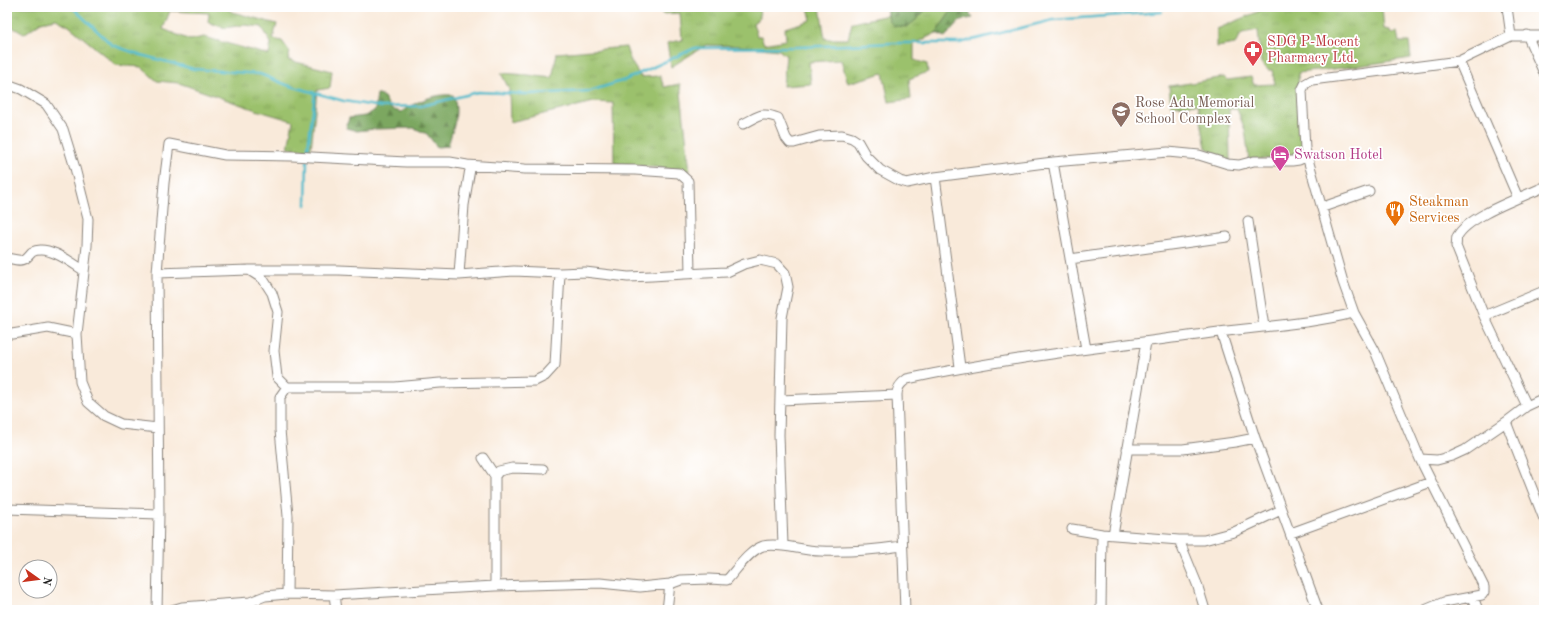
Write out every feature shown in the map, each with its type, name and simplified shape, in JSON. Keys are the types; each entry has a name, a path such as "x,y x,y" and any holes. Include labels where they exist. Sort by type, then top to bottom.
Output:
{"street":[{"path":"1507,7 1511,36"},
{"path":"1527,35 1544,73"},
{"path":"1425,610 1444,602 1482,595 1484,592 1484,587 1431,482 1375,351 1354,313 1343,282 1323,207 1307,156 1304,142 1302,90 1305,84 1312,80 1459,61 1511,36 1544,36"},
{"path":"1459,61 1518,198"},
{"path":"7,84 21,89 46,104 64,129 88,219 87,246 77,334 80,382 88,402 104,416 121,424 158,428"},
{"path":"743,124 764,114 769,114 778,118 786,138 794,144 819,136 842,135 852,138 858,142 866,156 880,170 900,181 907,183 935,177 1053,162 1168,152 1198,156 1228,164 1238,165 1254,161 1275,162 1299,160 1307,156"},
{"path":"157,610 159,514 157,273 164,183 169,144 225,155 292,156 406,162 450,162 467,165 525,169 635,170 680,173 688,181 690,274"},
{"path":"1053,162 1086,349"},
{"path":"459,275 464,205 470,169 467,165"},
{"path":"935,177 960,367"},
{"path":"1527,406 1484,316 1456,246 1457,237 1463,229 1486,213 1544,187"},
{"path":"1323,207 1369,191"},
{"path":"1248,221 1264,326"},
{"path":"1070,259 1227,237"},
{"path":"7,258 17,260 25,259 33,252 43,250 60,254 84,270"},
{"path":"157,273 249,270 338,270 459,275 514,271 560,273 586,272 628,277 726,272 744,264 760,260 777,264 785,273 788,287 782,318 779,435 782,501 781,525 783,545"},
{"path":"249,270 263,279 272,293 278,312 274,351 277,377 287,387 395,387 440,382 535,381 545,376 555,365 560,273"},
{"path":"1484,316 1544,291"},
{"path":"905,610 897,390 900,384 907,379 960,367 1264,326 1305,323 1354,313"},
{"path":"7,333 12,334 48,328 77,334"},
{"path":"1221,332 1255,438 1318,610"},
{"path":"1113,535 1146,342"},
{"path":"287,387 280,397 280,430 288,516 287,594"},
{"path":"780,400 897,395"},
{"path":"1420,458 1437,460 1452,456 1465,450 1527,406 1544,398"},
{"path":"1506,422 1541,504 1544,520"},
{"path":"1127,449 1183,449 1255,438"},
{"path":"483,458 495,476 495,586"},
{"path":"495,476 499,471 512,468 543,469"},
{"path":"1291,533 1431,482"},
{"path":"7,509 159,514"},
{"path":"1072,529 1113,535 1179,540 1204,540 1234,532 1281,510"},
{"path":"1101,610 1102,534"},
{"path":"1179,540 1197,584 1205,610"},
{"path":"172,610 182,607 250,602 265,596 287,594 334,595 495,586 600,583 640,587 670,584 681,580 727,580 753,551 763,546 783,545 799,550 819,551 875,550 902,546"},
{"path":"667,610 670,584"},
{"path":"334,595 336,610"},
{"path":"1473,597 1478,610"}],"green space":[{"path":"7,7 224,7 232,12 277,24 273,39 282,41 290,52 288,60 332,71 330,88 317,90 311,150 288,148 293,121 256,110 179,83 157,81 141,67 116,65 69,26 56,19 41,22 24,34 7,24","holes":["170,11 209,13 208,22 224,28 244,25 262,27 271,43 269,55 204,37 190,40 163,29"]},
{"path":"661,7 759,7 760,18 753,23 757,36 761,36 764,44 786,40 785,28 811,20 808,7 820,7 825,39 848,39 852,23 888,15 889,21 916,20 928,7 954,7 936,33 914,44 914,60 927,64 928,72 909,79 911,99 889,102 883,73 848,83 841,60 809,62 811,84 783,86 786,56 779,50 741,46 706,45 671,67 667,43 682,40 680,13 662,14"},
{"path":"887,7 928,7 907,27 894,26 889,21"},
{"path":"954,7 973,7 969,13 973,18 961,20 945,37 936,33"},
{"path":"1269,7 1361,7 1362,10 1382,8 1384,29 1390,30 1391,33 1397,32 1399,42 1409,42 1411,58 1298,73 1304,154 1293,159 1249,159 1245,130 1237,109 1229,109 1230,161 1206,148 1198,104 1171,106 1169,86 1224,77 1227,80 1251,77 1254,85 1275,84 1272,70 1268,70 1261,63 1258,30 1242,33 1235,44 1217,47 1217,29"},
{"path":"626,47 630,60 641,77 660,76 664,87 680,84 690,171 614,163 613,103 594,102 510,122 509,89 501,73 552,78 557,53"},
{"path":"377,94 384,97 391,109 401,112 432,97 439,95 453,95 456,114 454,127 448,146 437,147 427,134 414,128 357,131 346,128 349,118 365,116 375,110"}],"waterway":[{"path":"72,7 112,45 141,55 194,69 260,74 287,85 344,101 382,107 421,106 478,92 529,94 590,91 625,80 695,48 799,47 893,43 960,43 1053,20 1162,12"},
{"path":"308,148 315,93"},
{"path":"306,205 307,161"}],"place":[{"name":"SDG P-Mocent Pharmacy Ltd.","path":"1253,67"},
{"name":"Rose Adu Memorial School Complex","path":"1121,128"},
{"name":"Swatson Hotel","path":"1280,172"},
{"name":"Steakman Services","path":"1395,227"}]}
